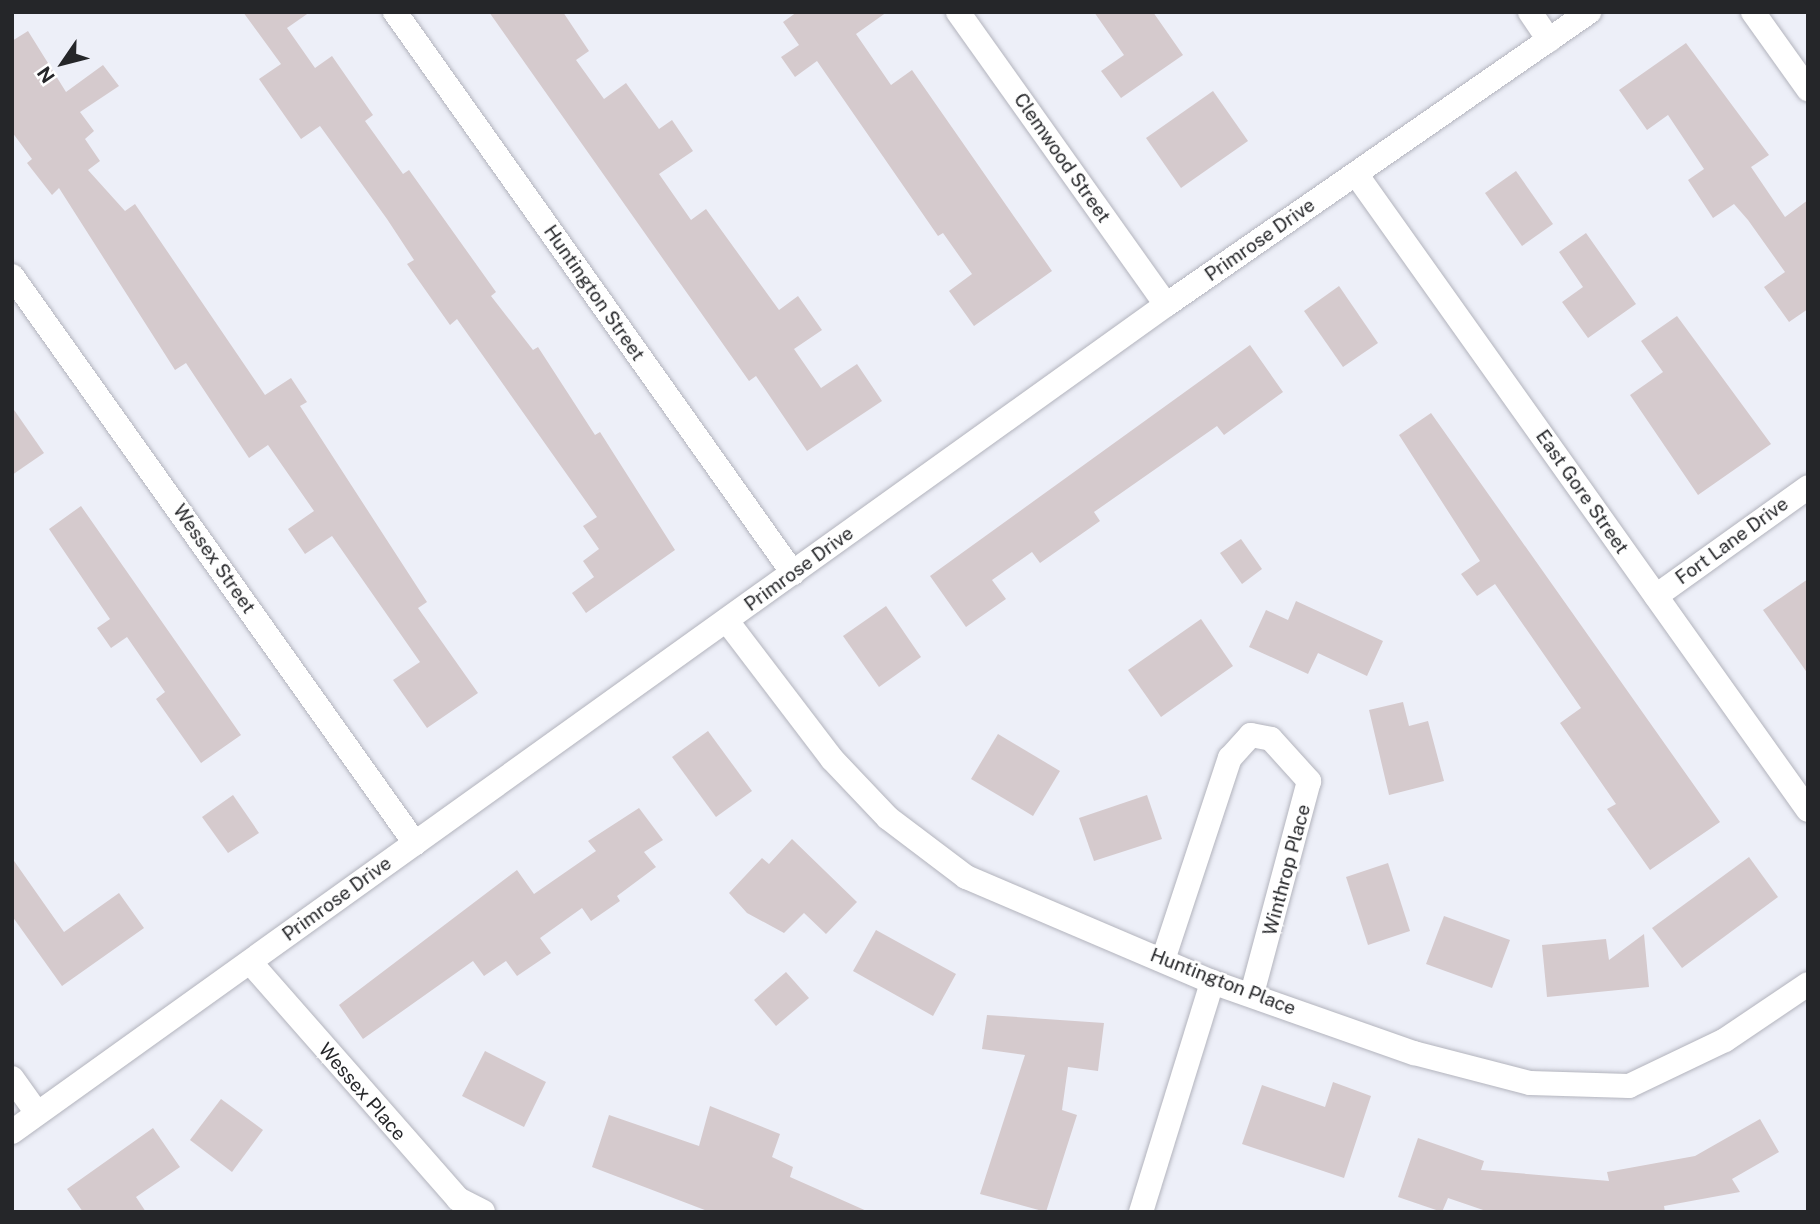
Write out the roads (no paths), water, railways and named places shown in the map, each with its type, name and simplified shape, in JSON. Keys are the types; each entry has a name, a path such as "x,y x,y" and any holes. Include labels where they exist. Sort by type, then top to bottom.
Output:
{"street":[{"name":"Huntington Street","path":"395,12 793,573"},
{"name":"Clemwood Street","path":"958,12 1167,304"},
{"path":"1530,12 1549,40"},
{"name":"Primrose Drive","path":"12,1132 1167,304 1589,12"},
{"path":"1753,12 1808,89"},
{"name":"East Gore Street","path":"1356,174 1808,810"},
{"name":"Wessex Street","path":"12,276 415,843"},
{"name":"Fort Lane Drive","path":"1656,596 1808,486"},
{"name":"Huntington Place","path":"727,621 832,759 888,818 966,877 1212,982 1414,1053 1530,1083 1629,1086 1725,1040 1808,984"},
{"name":"Winthrop Place","path":"1163,960 1217,789 1230,758 1251,735 1271,739 1309,781 1252,994"},
{"name":"Wessex Place","path":"250,962 458,1199 483,1212"},
{"path":"1141,1212 1212,982"},
{"path":"12,1078 37,1113"}]}
